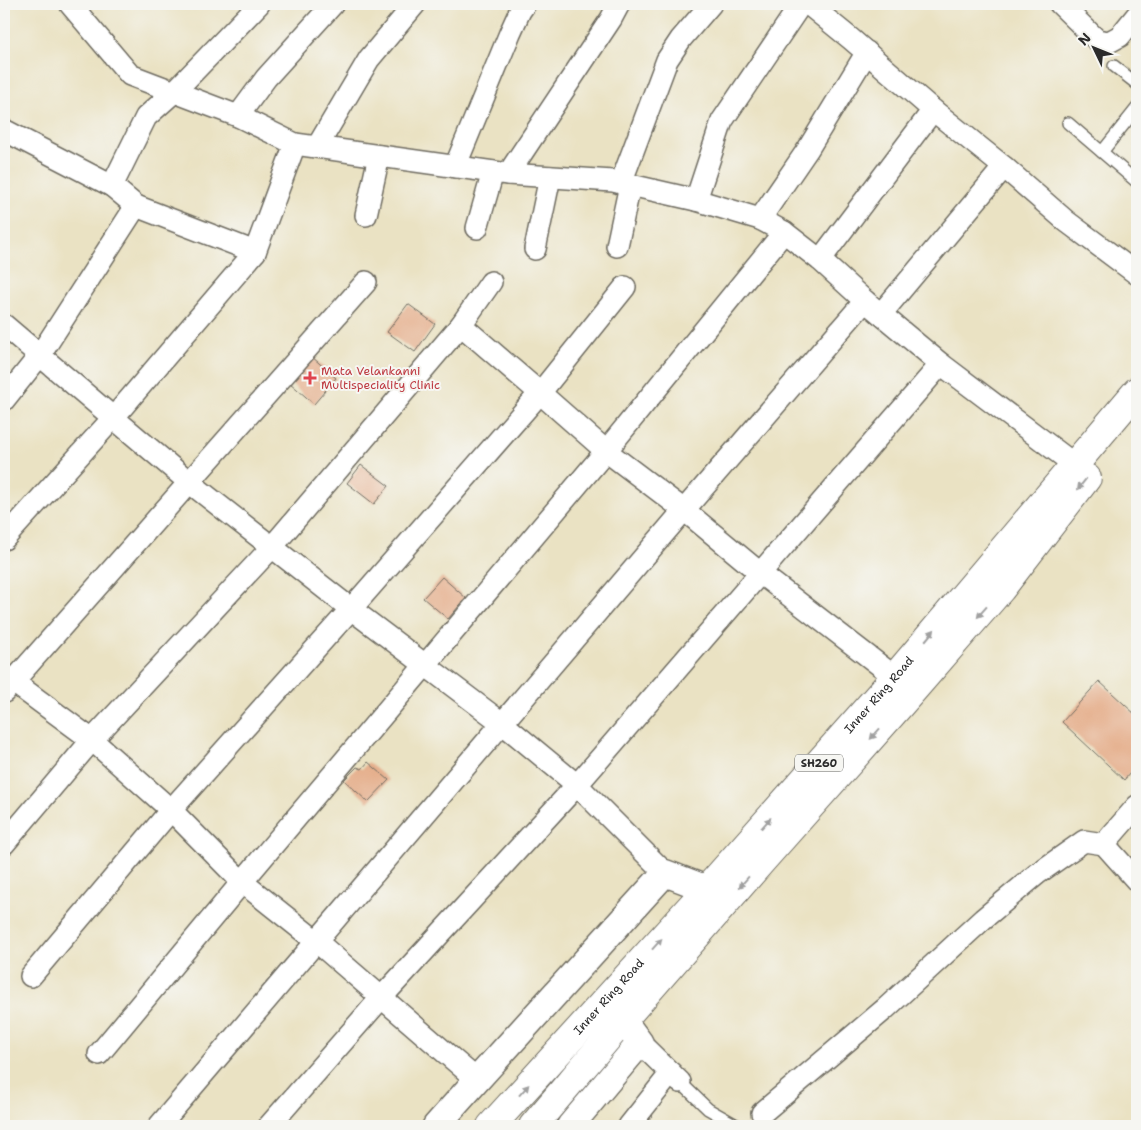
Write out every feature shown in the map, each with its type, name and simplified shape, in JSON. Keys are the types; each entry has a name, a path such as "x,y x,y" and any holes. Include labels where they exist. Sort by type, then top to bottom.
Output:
{"highway":[{"name":"Inner Ring Road","path":"491,1126 708,889 895,677 1137,391"},
{"name":"Inner Ring Road","path":"533,1126 623,1020 1001,590 1086,478 1137,421"}],"street":[{"path":"70,4 130,75 238,116 295,144 500,173 613,181 696,200 760,219 784,232 820,260 941,364 1075,465"},
{"path":"112,186 146,117 175,91 259,4"},
{"path":"238,116 266,78 334,4"},
{"path":"317,147 369,59 415,4"},
{"path":"455,167 510,33 520,11 526,4"},
{"path":"477,228 500,173 612,19 619,4"},
{"path":"618,246 625,184 667,60 711,4"},
{"path":"696,200 722,121 801,4"},
{"path":"808,4 1066,221 1137,274"},
{"path":"1060,4 1097,40 1109,42 1120,36 1137,15"},
{"path":"760,219 808,149 867,52"},
{"path":"820,260 933,110"},
{"path":"4,130 112,186 136,206 255,252"},
{"path":"4,540 114,417 255,252 295,144"},
{"path":"366,215 379,156"},
{"path":"159,1126 684,510 1004,168"},
{"path":"535,249 550,177"},
{"path":"4,400 40,355 136,206"},
{"path":"99,1054 606,451 784,232"},
{"path":"366,282 189,482 7,683 92,740 171,810 242,882 316,941 477,1080"},
{"path":"4,844 92,740 272,547 461,325 491,282"},
{"path":"31,976 171,810 351,609 540,393 625,288"},
{"path":"4,325 189,482 351,609 502,723 577,785 665,873 708,889"},
{"path":"461,325 606,451 684,510 760,573 895,677"},
{"path":"269,1126 381,998 577,785 941,364"},
{"path":"1104,844 1137,806"},
{"path":"762,1113 885,1009 983,919 1037,874 1084,841 1104,844 1137,881"},
{"path":"436,1126 665,873"},
{"path":"623,1020 640,1043 676,1078 629,1126"},
{"path":"570,1126 640,1043"}],"lane":[{"path":"1114,66 1137,84"},
{"path":"1102,152 1137,108"},
{"path":"1068,123 1137,182"},
{"path":"676,1078 708,1109 738,1126"}],"building":[{"path":"408,304 435,324 415,352 387,332"},
{"path":"311,356 336,378 314,404 289,382"},
{"path":"361,465 389,486 374,504 347,483"},
{"path":"442,577 466,598 448,619 423,598"},
{"path":"1099,681 1137,716 1137,765 1124,780 1062,722"},
{"path":"368,762 389,780 368,802 344,780 357,767 362,769"}],"place":[{"name":"Mata Velankanni Multispeciality Clinic","path":"310,378"}]}
